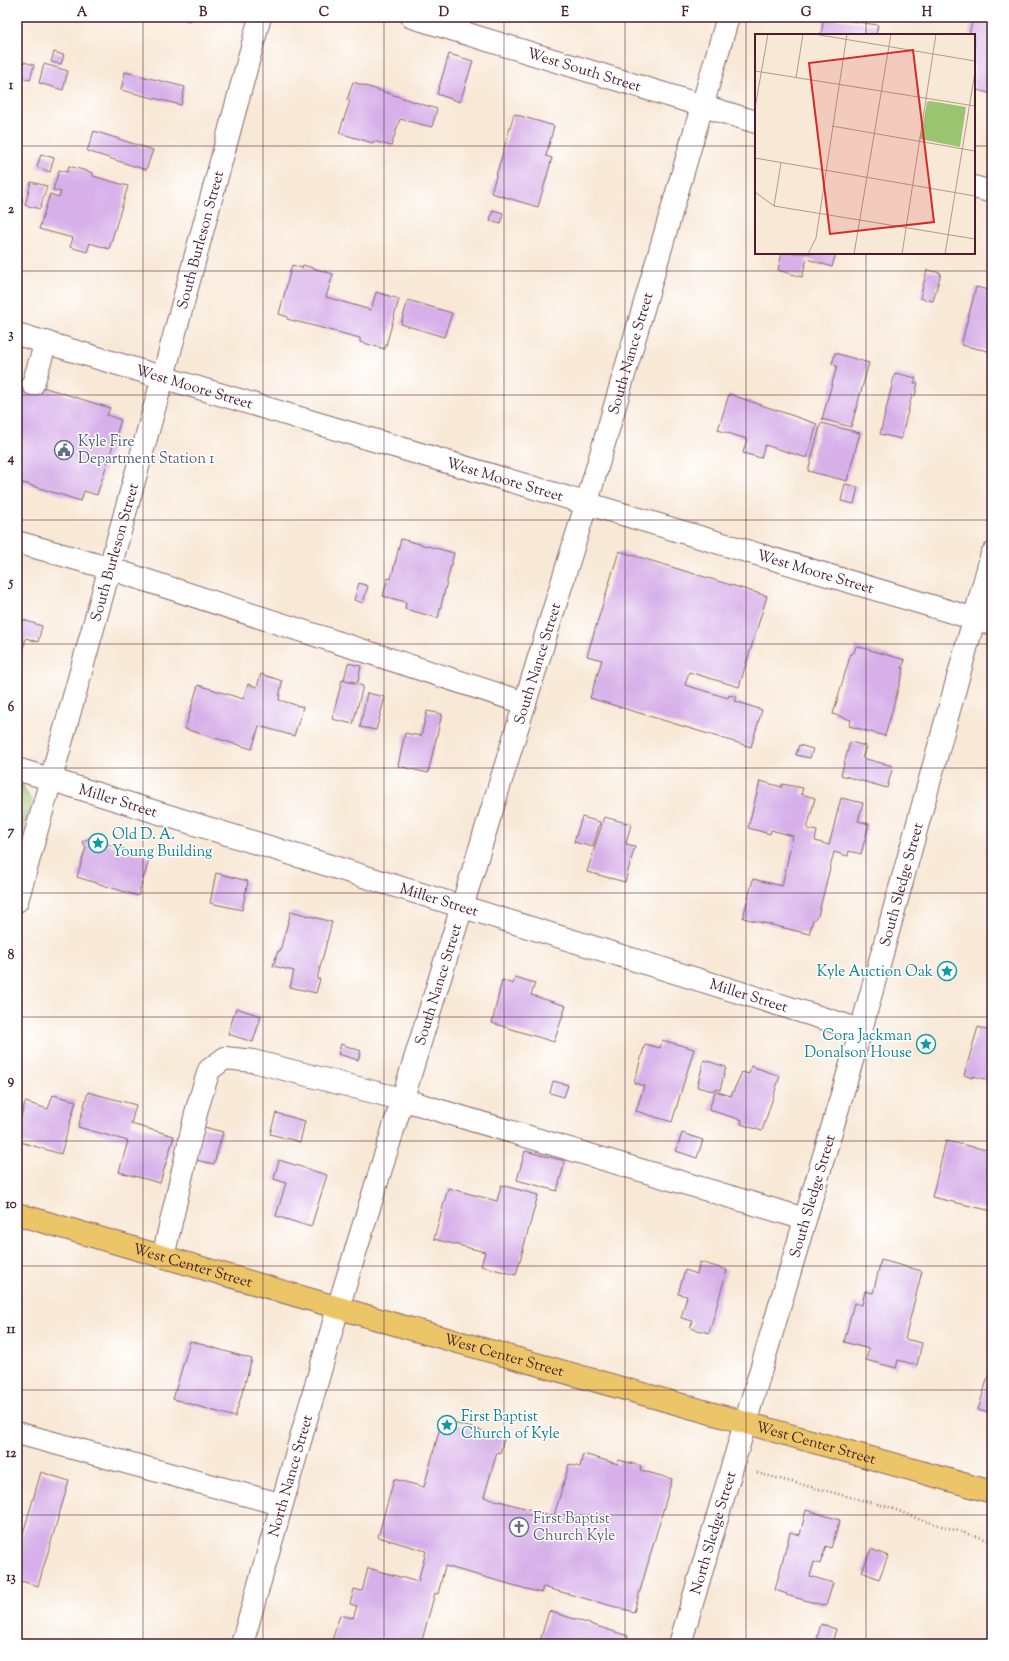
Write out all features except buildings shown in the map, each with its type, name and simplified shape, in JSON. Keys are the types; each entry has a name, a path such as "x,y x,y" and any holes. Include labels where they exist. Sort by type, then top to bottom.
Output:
{"main road":[{"name":"West Center Street","path":"17,1214 338,1308 992,1492"}],"street":[{"name":"South Burleson Street","path":"17,901 108,568 163,377 260,17"},
{"name":"West South Street","path":"412,17 755,122"},
{"name":"South Nance Street","path":"338,1308 401,1098 587,502 728,17"},
{"path":"975,187 992,192"},
{"name":"West Moore Street","path":"17,334 587,502 983,622"},
{"path":"33,384 46,342"},
{"path":"17,542 108,568 525,703"},
{"name":"South Sledge Street","path":"745,1422 983,622 992,554"},
{"name":"Miller Street","path":"17,769 51,779 83,791 462,905 861,1030"},
{"path":"163,1258 197,1109 209,1070 225,1058 253,1061 401,1098 805,1219"},
{"name":"North Nance Street","path":"242,1644 280,1504 338,1308"},
{"name":"North Sledge Street","path":"680,1644 745,1422"},
{"path":"17,1433 280,1504"}],"path":[{"path":"756,1473 889,1507 918,1519 992,1541"}],"green space":[{"path":"17,783 22,784 32,802 17,852"}],"place":[{"name":"Kyle Fire Department Station 1","path":"64,450"},
{"name":"Old D. A. Young Building","path":"98,843"},
{"name":"Kyle Auction Oak","path":"947,971"},
{"name":"Cora Jackman Donalson House","path":"926,1044"},
{"name":"First Baptist Church of Kyle","path":"447,1425"},
{"name":"First Baptist Church Kyle","path":"519,1527"}]}
